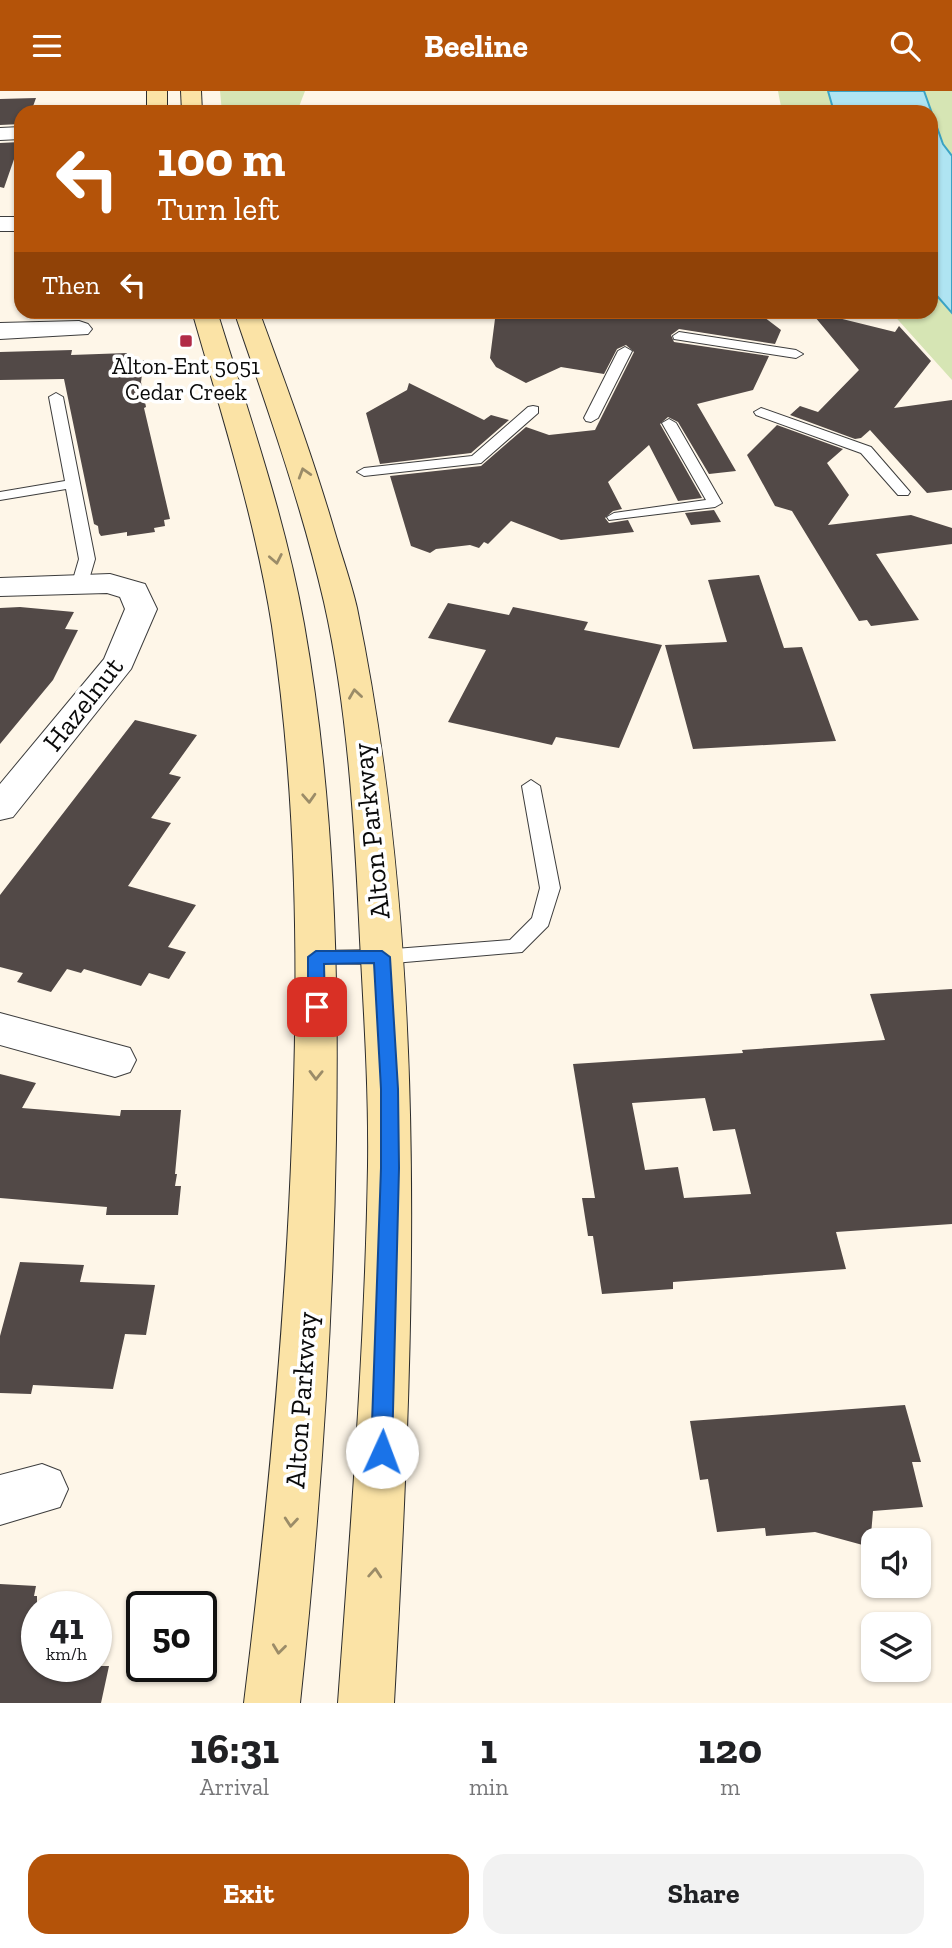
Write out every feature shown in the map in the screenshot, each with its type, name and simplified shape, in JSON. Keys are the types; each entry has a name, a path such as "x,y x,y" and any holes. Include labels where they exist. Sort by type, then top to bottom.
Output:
{"main road":[{"name":"Alton Parkway","path":"206,319 260,492 286,616 309,789 316,957 313,1197 307,1338 285,1595 272,1703"},
{"name":"Alton Parkway","path":"249,319 301,462 346,634 374,841 389,1089 390,1181 382,1448 366,1703"}],"street":[{"path":"0,331 79,330"},
{"path":"0,587 79,583"},
{"name":"Hazelnut","path":"0,808 119,662 141,610 134,590 110,583 79,583"},
{"path":"0,1029 115,1060"}],"lane":[{"path":"678,336 796,354"},
{"path":"591,418 625,351"},
{"path":"56,397 88,559 79,583"},
{"path":"364,472 476,460 533,410"},
{"path":"761,412 866,450 903,492"},
{"path":"614,517 715,503 669,423"},
{"path":"0,496 73,484"},
{"path":"316,957 382,957 515,947 541,921 551,888 531,786"}],"green space":[{"path":"220,91 305,91 300,105 221,105"},
{"path":"778,91 828,91 832,105 781,105"},
{"path":"924,91 952,91 952,156 943,144 938,130 938,105 929,105"},
{"path":"938,297 952,313 952,380 897,319 938,319"}],"water":[{"path":"828,91 924,91 929,105 832,105"},
{"path":"938,130 943,144 952,156 952,313 938,297"}],"building":[{"path":"36,98 34,105 14,105 14,124 0,125 0,99"},
{"path":"14,142 14,159 4,188 0,187 0,143"},
{"path":"495,319 767,319 781,330 775,344 679,329 671,335 674,342 769,356 753,390 697,404 736,471 709,474 678,422 668,417 660,424 702,498 678,501 649,445 608,482 622,509 613,511 605,518 609,523 628,520 634,532 561,540 511,521 488,544 484,542 479,548 470,545 436,549 430,553 411,546 390,476 481,466 526,427 549,435 595,430 634,352 626,345 617,349 604,374 561,367 526,383 496,367 490,358"},
{"path":"817,319 842,319 895,332 899,326 931,361 894,408 952,400 952,490 927,493 870,430 861,438 855,439 790,415 800,406 818,412 859,370"},
{"path":"72,350 71,355 127,353 126,361 144,360 141,382 146,407 144,408 170,519 164,520 165,526 154,528 155,532 127,536 127,532 101,536 99,533 98,526 94,524 64,379 0,380 0,352"},
{"path":"409,383 484,420 491,415 509,420 471,453 380,464 366,413 407,390"},
{"path":"777,425 843,449 827,463 849,495 828,525 911,515 952,528 952,544 876,554 919,620 871,626 867,620 859,621 792,511 775,506 747,455"},
{"path":"714,510 721,522 691,525 685,513"},
{"path":"759,575 784,648 802,647 836,741 693,749 665,645 727,642 708,580"},
{"path":"448,603 509,615 513,607 588,622 584,630 662,645 619,748 556,737 552,745 448,722 486,650 428,638"},
{"path":"0,608 74,612 65,629 78,630 53,680 0,744"},
{"path":"135,720 197,735 169,774 181,777 151,818 171,823 128,886 196,905 168,947 186,952 169,979 149,973 141,986 84,969 81,973 67,969 51,992 17,982 23,973 0,967 0,895"},
{"path":"952,989 952,1224 836,1232 846,1269 673,1282 673,1289 602,1294 593,1236 588,1236 582,1198 595,1198 573,1064 885,1040 870,994","holes":["705,1098 713,1131 735,1129 751,1194 684,1198 678,1167 645,1170 632,1103"]},
{"path":"0,1074 36,1083 22,1108 120,1116 121,1110 181,1110 175,1174 175,1186 181,1186 178,1215 106,1215 107,1207 0,1198"},
{"path":"20,1262 84,1265 80,1282 155,1285 146,1335 125,1334 113,1389 33,1385 31,1394 0,1393 0,1336"},
{"path":"905,1405 921,1462 912,1462 923,1507 873,1511 872,1528 861,1528 861,1545 815,1532 766,1536 765,1528 717,1532 708,1479 700,1480 690,1421"},
{"path":"0,1584 36,1586 35,1591 21,1591 21,1682 106,1682 101,1703 0,1703"}],"place":[{"name":"Alton-Ent 5051 Cedar Creek","path":"186,341"}],"route":[{"path":"317,1007 316,957 382,957 390,1168 382,1452"}]}
